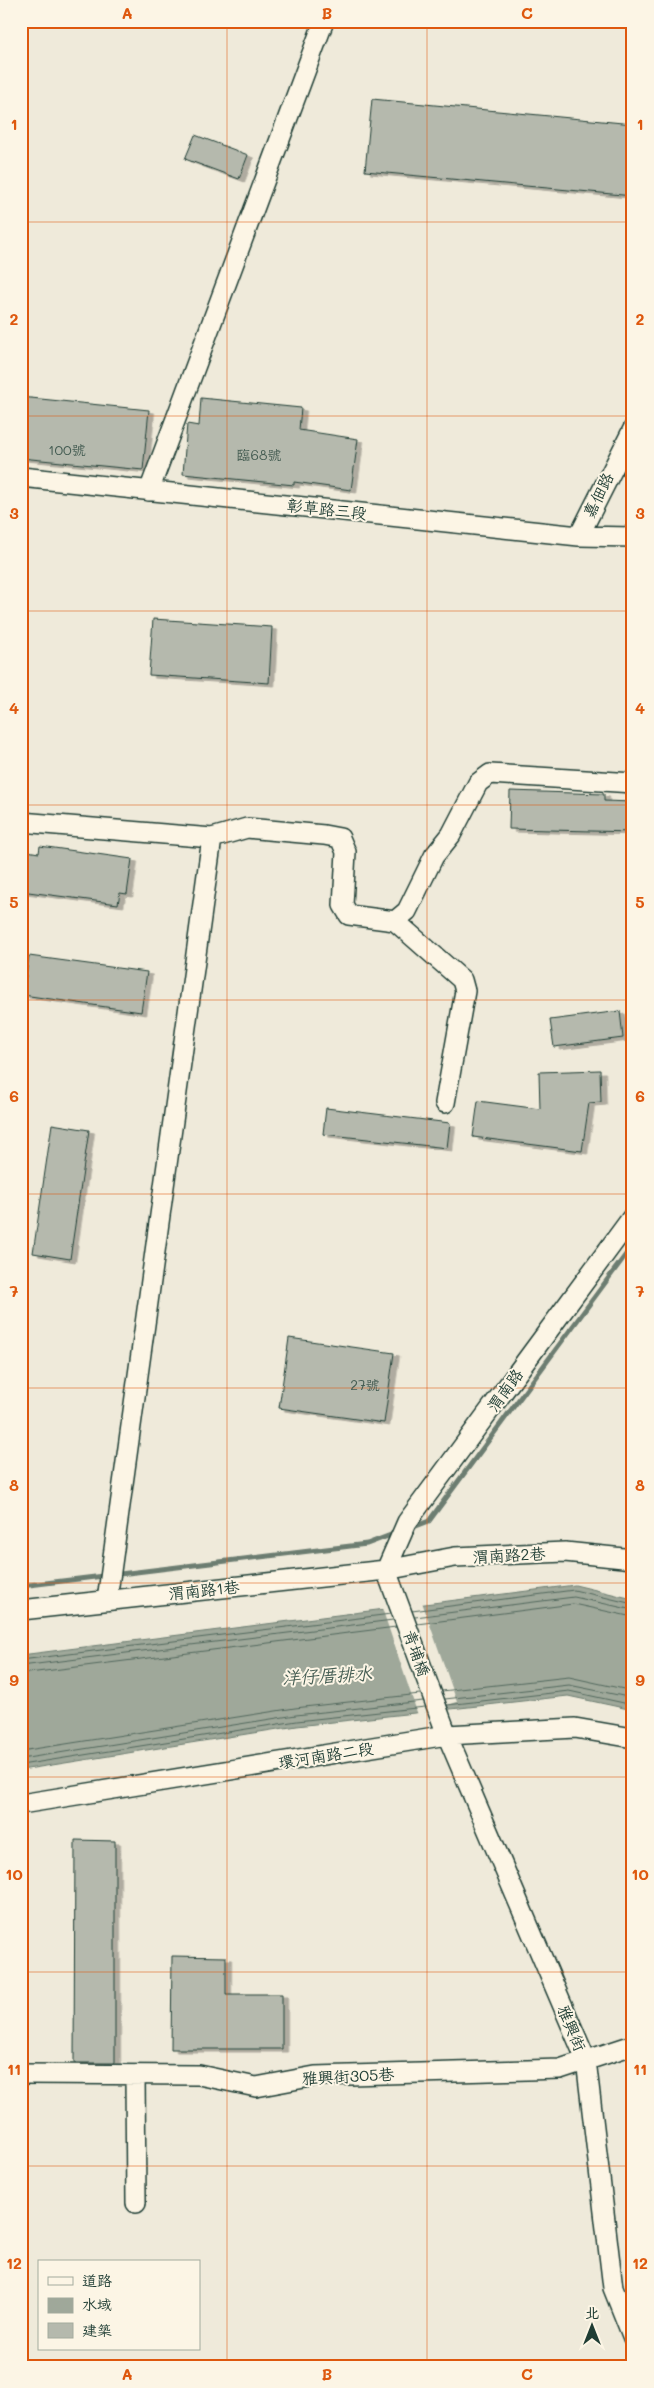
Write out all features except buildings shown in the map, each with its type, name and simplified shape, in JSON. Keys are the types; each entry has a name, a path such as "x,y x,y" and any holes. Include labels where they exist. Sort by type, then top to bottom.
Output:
{"street":[{"path":"148,491 324,21"},
{"name":"嘉佃路","path":"579,536 633,429"},
{"name":"彰草路三段","path":"21,477 579,536 633,537"},
{"path":"395,921 407,912 434,856 451,835 478,783 490,774 633,783"},
{"path":"21,822 212,838 247,828 340,838 346,852 343,905 349,916 395,921 462,980 465,991 445,1103"},
{"path":"107,1600 212,838"},
{"name":"渭南路","path":"386,1570 407,1522 633,1216"},
{"name":"渭南路2巷","path":"386,1570 455,1557 565,1552 633,1559"},
{"name":"渭南路1巷","path":"21,1610 386,1570"},
{"name":"青埔橋","path":"386,1570 447,1735"},
{"name":"環河南路二段","path":"21,1804 447,1735 575,1728 633,1738"},
{"name":"雅興街","path":"447,1735 586,2060 614,2288 633,2338"},
{"name":"雅興街305巷","path":"21,2074 200,2075 256,2087 315,2076 560,2069 633,2045"},
{"path":"135,2075 136,2203"}],"water":[{"name":"洋仔厝排水","path":"575,1585 633,1599 633,1710 568,1696 297,1726 21,1770 21,1655"}],"pier":[{"path":"422,1602 457,1702 418,1715 382,1608"}],"waterway":[{"path":"411,1528 429,1521 633,1245"},
{"path":"21,1586 367,1544 396,1533"}]}
